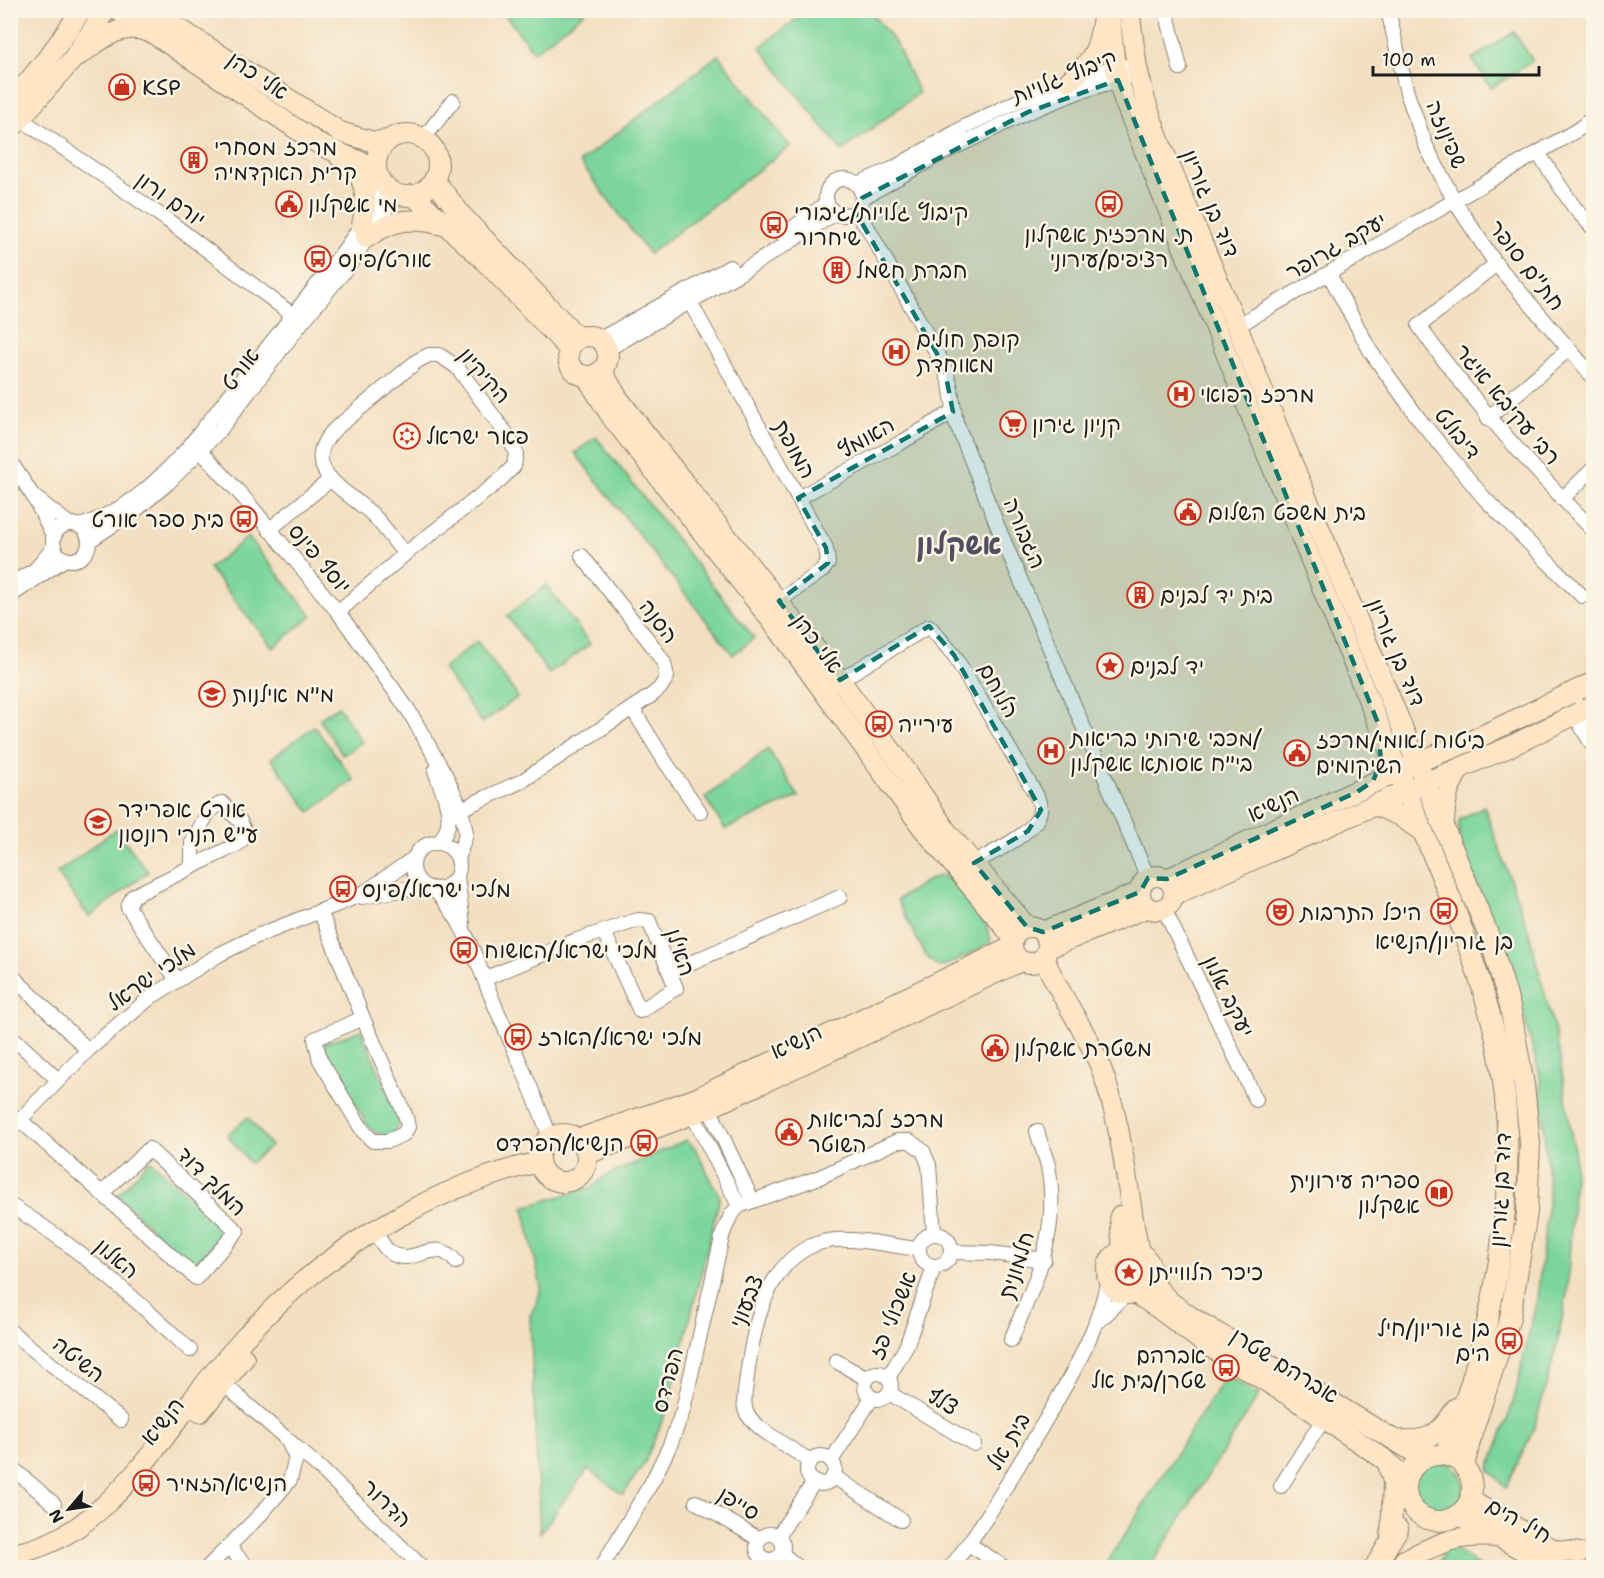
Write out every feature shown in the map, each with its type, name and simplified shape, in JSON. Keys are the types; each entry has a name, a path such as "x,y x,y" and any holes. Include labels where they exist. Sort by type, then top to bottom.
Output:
{"street":[{"path":"60,44 62,10"},
{"path":"10,102 37,74 60,44 81,10"},
{"path":"16,125 72,60 106,10"},
{"name":"אלי כהן","path":"118,10 155,18 340,132 374,142 390,140"},
{"path":"1069,81 1083,69 1096,51 1103,10"},
{"name":"דוד בן גוריון","path":"1109,10 1116,73 1255,425 1455,909 1481,983 1496,1041 1506,1117 1507,1187 1497,1277 1460,1419 1445,1455"},
{"name":"דוד בן גוריון","path":"1128,10 1137,68 1160,143 1489,936 1510,1006 1524,1085 1530,1143 1527,1213 1510,1318 1472,1433 1464,1467"},
{"path":"1166,10 1180,68"},
{"name":"שפינוזה","path":"1388,10 1407,93 1426,146 1455,202"},
{"path":"72,60 113,32 126,28 141,29 155,18"},
{"name":"אלי כהן","path":"155,18 322,146 376,168"},
{"name":"קיבוץ גלויות","path":"860,191 892,169 994,112 1069,81 1137,68"},
{"name":"קיבוץ גלויות","path":"860,191 1028,112 1077,93 1116,73"},
{"path":"423,139 453,101"},
{"name":"יעקב גרופר","path":"1237,326 1455,202 1579,129 1593,117"},
{"name":"יורם ורון","path":"16,125 166,219 294,316"},
{"path":"398,192 429,187 434,180 438,162 430,145 423,139 406,134 390,140 379,152 376,168 378,175 398,192 447,225 520,297 573,343"},
{"path":"322,146 349,163 365,189 367,204 364,231 409,219 447,225"},
{"path":"1538,153 1574,207 1593,229"},
{"path":"842,179 848,179 860,191 855,211 846,215 832,208 826,192 832,183 842,179"},
{"path":"434,180 463,217 573,343"},
{"name":"אורט","path":"74,525 115,512 159,479 187,449 398,192"},
{"name":"חת\"ם סופר","path":"1455,202 1496,264 1593,378"},
{"path":"604,344 690,302 832,208"},
{"path":"604,344 794,228 832,208"},
{"name":"הגבורה","path":"855,211 944,366 950,384 954,412 1000,532 1156,893"},
{"name":"אורט","path":"89,541 137,509 201,451 220,430 303,321 350,264 364,231"},
{"name":"רבי עקיבא איגר","path":"1496,264 1419,326 1449,369 1488,418 1593,531"},
{"name":"דיבולט","path":"1329,274 1371,352 1419,419 1484,498 1582,596"},
{"name":"המופת","path":"690,302 826,548 828,562 823,570 779,602"},
{"path":"589,335 604,344 608,361 594,374 580,375 571,367 568,355 573,343 589,335"},
{"path":"1488,418 1568,350"},
{"name":"הקיקיון","path":"338,612 405,554 499,481 514,466 516,453 508,436 457,367 440,355 429,355 417,361 335,429 326,438 320,451 321,464 331,479 373,515 405,554"},
{"name":"אלי כהן","path":"594,374 617,397 779,602 922,827 1030,947"},
{"name":"אלי כהן","path":"594,374 611,416 832,686 909,775 947,832 974,863 1030,947"},
{"name":"האומץ","path":"798,498 954,412"},
{"path":"187,449 201,451"},
{"name":"יוסף פינס","path":"201,451 338,612 409,711 466,833 458,859"},
{"path":"10,461 33,496 58,554 71,560 82,556 86,552 89,541 85,530 74,525 33,496"},
{"path":"1562,499 1593,468"},
{"path":"269,530 331,479"},
{"path":"10,584 35,570 54,542 59,528 74,525"},
{"name":"הסנה","path":"458,814 483,808 510,787 632,708 660,688 668,677 664,663 582,556"},
{"path":"10,596 65,559"},
{"name":"הלוחם","path":"832,686 929,626 954,655 1036,796 1041,810 1028,831 974,863"},
{"path":"1591,684 1587,709 1580,724 1593,748"},
{"name":"הנשיא","path":"1156,893 1418,762 1591,684"},
{"path":"632,708 700,812"},
{"name":"הנשיא","path":"583,1147 699,1108 1030,947 1156,893 1375,805 1507,748 1587,709"},
{"path":"1357,792 1373,781 1378,772 1381,762 1378,723"},
{"path":"1406,736 1420,747 1444,752"},
{"path":"1443,825 1448,790 1460,768"},
{"path":"177,980 128,908 133,896 192,867 238,844 246,835 240,821 222,803 209,811 192,842 192,867"},
{"path":"1375,805 1400,816 1423,832"},
{"path":"458,814 438,843 423,847 414,858 414,874 449,907 467,940 550,1137"},
{"path":"438,843 450,848 458,859 457,877 461,916 467,940"},
{"name":"מלכי ישראל","path":"15,1125 88,1050 151,997 256,936 346,901 378,884 414,858"},
{"path":"429,888 447,887 457,877"},
{"name":"מלכי ישראל","path":"346,901 429,888"},
{"name":"יעקב אלון","path":"1156,893 1256,1100"},
{"path":"670,972 840,897"},
{"path":"320,911 406,1117 408,1127 404,1134 381,1142 373,1141 363,1131 320,1060 315,1039 363,1018"},
{"name":"האילן","path":"484,979 577,940 638,920 649,921 676,988 640,1011 604,932"},
{"path":"1030,947 1077,1039 1096,1085 1111,1144 1131,1252"},
{"path":"10,974 88,1050"},
{"path":"10,1035 58,1080"},
{"path":"699,1108 752,1200"},
{"path":"699,1108 738,1206 820,1177 897,1141 910,1141 923,1151 928,1165 934,1234"},
{"name":"המלך דוד","path":"15,1125 102,1193 196,1278 237,1231 149,1149 102,1193"},
{"name":"חלמונית","path":"1011,1340 1044,1260 1050,1230 1051,1193 1047,1166 1037,1131"},
{"path":"565,1133 583,1147 587,1162 581,1175 567,1182 552,1180 542,1169 539,1162 541,1148 550,1137 565,1133"},
{"name":"הנשיא","path":"10,1554 44,1545 67,1533 100,1510 218,1378 281,1301 319,1268 357,1240 419,1206 508,1169 539,1162"},
{"name":"האלון","path":"10,1205 62,1240 156,1318 190,1350"},
{"name":"הפרדס","path":"601,1568 653,1480 670,1445 682,1410 723,1233 738,1206"},
{"path":"375,1231 392,1254 403,1257 441,1250 449,1252 456,1262"},
{"path":"934,1234 948,1241 951,1252 947,1261 934,1267 921,1259 918,1249 925,1237 934,1234"},
{"name":"צבעוני","path":"811,1461 752,1422 745,1411 744,1398 752,1339 768,1291 783,1268 799,1252 820,1242 843,1239 918,1249"},
{"path":"951,1252 991,1253 1044,1260"},
{"path":"1131,1252 1148,1261 1150,1274 1137,1289 1115,1289 1108,1278 1107,1271 1112,1258 1131,1252"},
{"name":"אשכולי פז","path":"888,1378 906,1347 934,1267"},
{"name":"בית אל","path":"950,1568 969,1544 1071,1376 1092,1331 1108,1278"},
{"name":"בית אל","path":"1092,1331 1101,1318 1137,1289"},
{"name":"אברהם שטרן","path":"1137,1289 1195,1337 1324,1418 1387,1461 1407,1481"},
{"name":"אברהם שטרן","path":"1137,1289 1170,1302 1424,1458"},
{"name":"השיטה","path":"10,1331 121,1420"},
{"path":"836,1361 867,1379"},
{"path":"877,1373 888,1378 891,1386 890,1393 884,1399 872,1398 865,1390 867,1379 877,1373"},
{"name":"הנשיא","path":"10,1564 33,1559 60,1547 115,1509 152,1471 218,1378"},
{"name":"הדרור","path":"218,1378 321,1469 423,1568"},
{"path":"1392,1439 1416,1440 1437,1434 1446,1424 1468,1387"},
{"name":"צלף","path":"890,1393 974,1444"},
{"path":"831,1461 872,1398"},
{"path":"1281,1486 1324,1418"},
{"path":"285,1437 296,1457 290,1480"},
{"path":"1445,1455 1456,1459 1464,1467 1472,1482 1464,1507 1444,1521 1433,1521 1423,1517 1412,1507 1406,1492 1407,1481 1413,1467 1424,1458 1445,1455"},
{"path":"823,1457 831,1461 835,1469 833,1476 827,1483 814,1482 807,1472 811,1461 814,1458 823,1457"},
{"path":"1387,1461 1393,1481 1391,1540"},
{"path":"10,1466 54,1504"},
{"path":"207,1568 261,1514 290,1480 306,1470 321,1469"},
{"path":"833,1476 901,1520"},
{"path":"778,1536 814,1482"},
{"name":"סייפן","path":"696,1502 759,1539"},
{"path":"1374,1568 1412,1507"},
{"name":"חיל הים","path":"1464,1507 1501,1537 1555,1568"},
{"name":"חיל הים","path":"1464,1507 1555,1550 1581,1556"},
{"path":"1401,1564 1433,1521"},
{"path":"770,1534 778,1536 783,1542 782,1554 779,1558 759,1563 757,1547 759,1539 770,1534"},
{"path":"1401,1564 1451,1539 1501,1537"},
{"path":"969,1544 1005,1568"},
{"path":"229,1547 248,1568"},
{"path":"782,1554 799,1568"}],"highlighted area":[{"path":"1118,80 1378,723 1381,762 1373,781 1357,792 1167,879 1148,878 1140,892 1043,932 1027,927 974,863 1028,831 1041,810 954,655 929,626 840,680 779,601 828,563 826,548 798,498 953,412 944,366 855,211 862,198 1028,112"}],"green space":[{"path":"502,11 586,11 534,52"},
{"path":"807,11 870,11 896,44 919,93 842,151 760,47"},
{"path":"1514,32 1533,61 1491,88 1472,59"},
{"path":"718,55 790,146 649,254 580,162"},
{"path":"596,437 754,638 733,655 575,453"},
{"path":"248,537 312,616 273,648 209,568"},
{"path":"546,585 590,644 549,674 507,616"},
{"path":"477,641 518,697 482,723 443,669"},
{"path":"338,706 362,742 343,755 319,719"},
{"path":"314,726 354,780 310,812 271,759"},
{"path":"768,749 799,797 725,829 705,798"},
{"path":"1484,806 1527,926 1557,1040 1575,1158 1567,1294 1554,1358 1533,1431 1506,1488 1489,1469 1513,1404 1537,1299 1549,1196 1540,1075 1511,970 1459,839 1459,820"},
{"path":"116,829 148,872 89,917 57,873"},
{"path":"940,875 950,879 986,926 991,940 989,944 950,964 939,967 926,956 897,900"},
{"path":"361,1030 400,1120 395,1132 387,1135 378,1134 368,1127 323,1044"},
{"path":"248,1117 271,1146 250,1163 227,1135"},
{"path":"686,1140 695,1148 720,1197 668,1407 645,1462 623,1495 588,1469 540,1533 530,1316 538,1300 541,1287 524,1207 592,1187 604,1177"},
{"path":"150,1160 226,1231 192,1267 117,1196"},
{"path":"1226,1375 1259,1395 1150,1567 1104,1567"},
{"path":"1437,1461 1447,1463 1456,1469 1462,1478 1464,1488 1462,1498 1456,1507 1447,1513 1437,1515 1427,1513 1418,1507 1412,1498 1410,1488 1412,1478 1418,1469 1427,1463"},
{"path":"1449,1545 1481,1567 1435,1568"}],"place":[{"name":"KSP","path":"122,87"},
{"name":"מרכז מסחרי קרית האקדמיה","path":"194,160"},
{"name":"מי אשקלון","path":"289,204"},
{"name":"ת. מרכזית אשקלון רציפים/עירוני","path":"1109,204"},
{"name":"קיבוץ גלויות/גיבורי שיחרור","path":"774,225"},
{"name":"אורט/פינס","path":"318,259"},
{"name":"חברת חשמל","path":"837,270"},
{"name":"קופת חולים מאוחדת","path":"896,352"},
{"name":"מרכז רפואי","path":"1181,394"},
{"name":"קניון גירון","path":"1013,424"},
{"name":"פאר ישראל","path":"407,436"},
{"name":"בית משפט השלום","path":"1188,512"},
{"name":"בית ספר אורט","path":"244,519"},
{"name":"בית יד לבנים","path":"1140,595"},
{"name":"יד לבנים","path":"1110,666"},
{"name":"מ\"מ אילנות","path":"212,694"},
{"name":"עירייה","path":"879,724"},
{"name":"מכבי שירותי בריאות/ בי\"ח אסותא אשקלון","path":"1051,751"},
{"name":"ביטוח לאומי/מרכז השיקומים","path":"1297,753"},
{"name":"אורט אפרידר ע\"ש הנרי רונסון","path":"98,822"},
{"name":"מלכי ישראל/פינס","path":"343,889"},
{"name":"בן גוריון/הנשיא","path":"1444,911"},
{"name":"היכל התרבות","path":"1280,912"},
{"name":"מלכי ישראל/האשוח","path":"464,950"},
{"name":"מלכי ישראל/הארז","path":"518,1037"},
{"name":"משטרת אשקלון","path":"995,1048"},
{"name":"מרכז לבריאות השוטר","path":"789,1132"},
{"name":"הנשיא/הפרדס","path":"644,1143"},
{"name":"ספריה עירונית אשקלון","path":"1439,1193"},
{"name":"כיכר הלווייתן","path":"1129,1272"},
{"name":"בן גוריון/חיל הים","path":"1509,1341"},
{"name":"אברהם שטרן/בית אל","path":"1226,1368"},
{"name":"הנשיא/הזמיר","path":"146,1483"}],"district":[{"name":"אשקלון","path":"959,544"}]}
